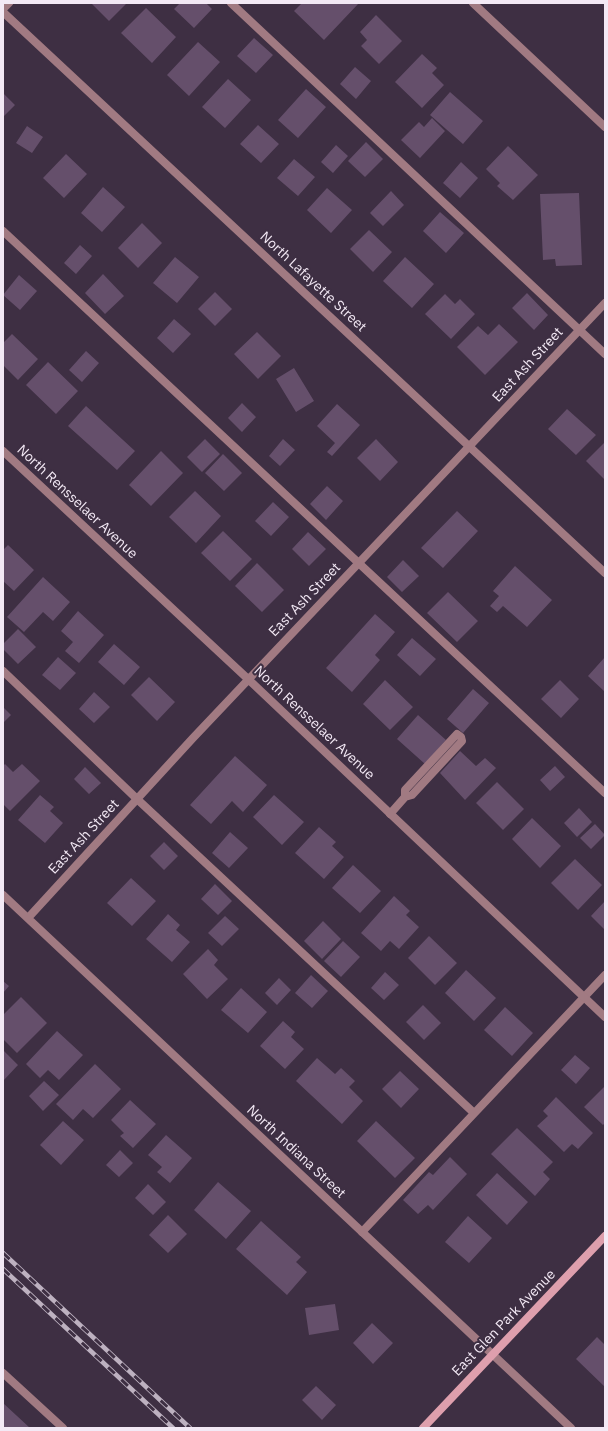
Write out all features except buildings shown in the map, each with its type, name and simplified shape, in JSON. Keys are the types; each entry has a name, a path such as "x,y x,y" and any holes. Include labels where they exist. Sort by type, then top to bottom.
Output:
{"main road":[{"name":"East Glen Park Avenue","path":"423,1428 605,1236"}],"street":[{"path":"3,11 9,3"},
{"path":"230,3 605,354"},
{"path":"473,3 605,126"},
{"name":"North Lafayette Street","path":"3,11 605,573"},
{"path":"3,231 605,793"},
{"name":"East Ash Street","path":"28,918 248,679 605,302"},
{"name":"North Rensselaer Avenue","path":"3,451 248,679 605,1017"},
{"path":"3,671 137,799 474,1113"},
{"path":"390,814 405,797 412,795 462,741 461,737 457,734 405,790 405,797"},
{"name":"North Indiana Street","path":"3,895 571,1428"},
{"path":"362,1232 605,975"},
{"path":"3,1373 63,1428"}],"railway":[{"path":"3,1253 190,1428"},
{"path":"3,1269 173,1428"}]}
